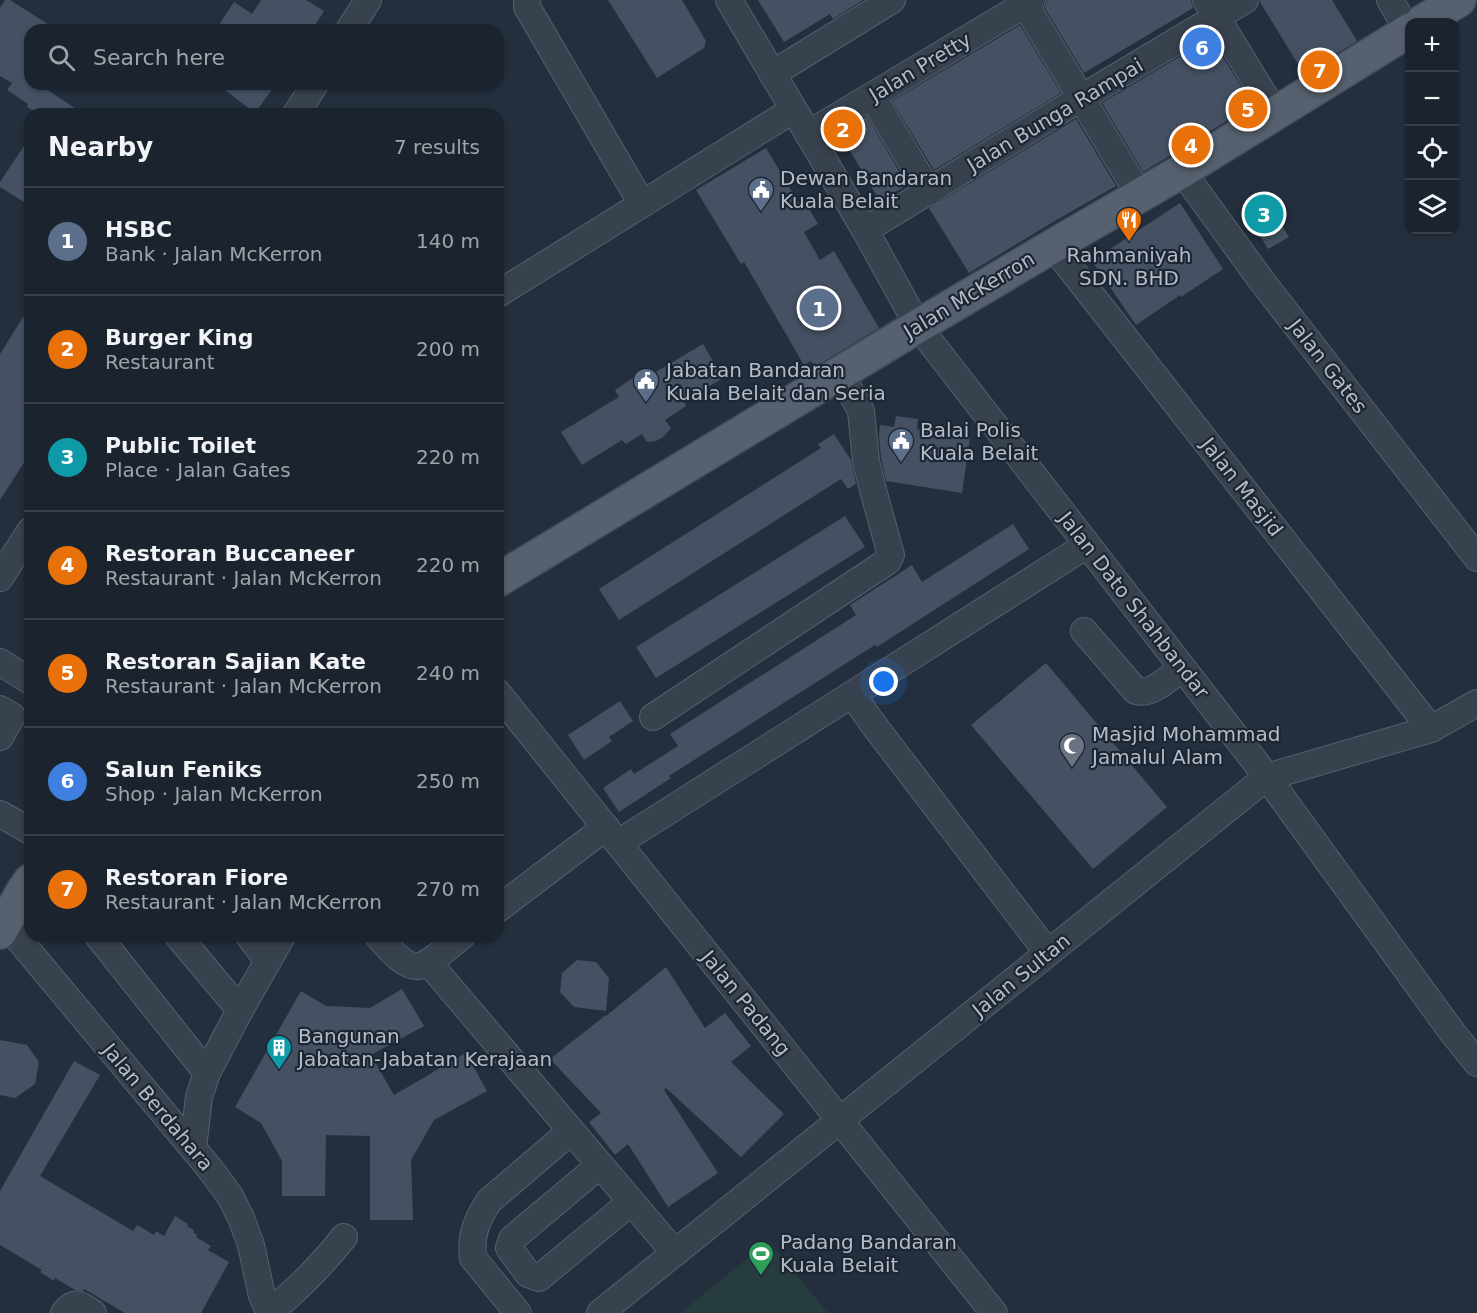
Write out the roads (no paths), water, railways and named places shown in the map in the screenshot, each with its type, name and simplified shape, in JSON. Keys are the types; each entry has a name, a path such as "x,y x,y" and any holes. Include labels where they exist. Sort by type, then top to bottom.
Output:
{"main road":[{"name":"Jalan McKerron","path":"1429,18 1459,0"},
{"name":"Jalan McKerron","path":"504,576 918,326 1182,171 1405,33"},
{"path":"3,927 24,890"}],"street":[{"path":"353,24 368,0"},
{"path":"527,0 527,7 642,204"},
{"name":"Jalan Dato Shahbandar","path":"729,0 865,230 918,326 1267,777 1477,1064"},
{"path":"772,74 892,0"},
{"name":"Jalan Bunga Rampai","path":"865,230 1081,98 1211,9 1245,0"},
{"path":"1390,0 1405,18"},
{"path":"1029,2 1081,98 1140,196"},
{"name":"Jalan Pretty","path":"808,134 1029,2"},
{"path":"1211,9 1275,113"},
{"path":"300,108 311,90"},
{"path":"872,96 929,192"},
{"path":"504,290 793,110"},
{"name":"Jalan Gates","path":"1182,171 1261,280 1477,558"},
{"name":"Jalan Masjid","path":"1053,246 1431,729"},
{"path":"653,717 888,561 891,555 866,461 861,411 840,373"},
{"path":"0,578 24,540"},
{"path":"504,905 612,835 852,694 1087,545"},
{"path":"1084,631 1136,692 1149,692 1182,668"},
{"path":"0,662 24,677"},
{"path":"852,694 1048,953"},
{"name":"Jalan Padang","path":"504,700 994,1313"},
{"name":"Jalan Sultan","path":"600,1313 1267,777 1431,729 1477,703"},
{"path":"0,709 12,716 0,737"},
{"path":"0,814 24,828"},
{"name":"Jalan Berdahara","path":"3,927 193,1148 230,1196 251,1245 262,1296 270,1313"},
{"path":"103,942 207,1073"},
{"path":"183,942 240,1010"},
{"path":"254,942 268,961"},
{"path":"193,1148 199,1097 207,1073 279,942"},
{"path":"384,942 400,959 410,965 420,966 454,942"},
{"path":"428,962 675,1253"},
{"path":"1452,1032 1477,1042"},
{"path":"518,1313 473,1258 474,1228 489,1201 571,1131"},
{"path":"600,1165 512,1239 509,1248 528,1274 538,1278 631,1202"},
{"path":"270,1313 327,1260 344,1237"},
{"path":"64,1313 75,1304 93,1313"}],"place":[{"name":"Salun Feniks","path":"1202,47"},
{"name":"Restoran Fiore","path":"1320,70"},
{"name":"Restoran Sajian Kate","path":"1248,109"},
{"name":"Burger King","path":"843,129"},
{"name":"Restoran Buccaneer","path":"1191,145"},
{"name":"Dewan Bandaran Kuala Belait","path":"761,213"},
{"name":"Public Toilet","path":"1264,214"},
{"name":"Rahmaniyah SDN. BHD","path":"1129,243"},
{"name":"HSBC","path":"819,308"},
{"name":"Jabatan Bandaran Kuala Belait dan Seria","path":"646,404"},
{"name":"Balai Polis Kuala Belait","path":"901,464"},
{"name":"Masjid Mohammad Jamalul Alam","path":"1072,769"},
{"name":"Bangunan Jabatan-Jabatan Kerajaan","path":"279,1071"},
{"name":"Padang Bandaran Kuala Belait","path":"761,1277"}]}
